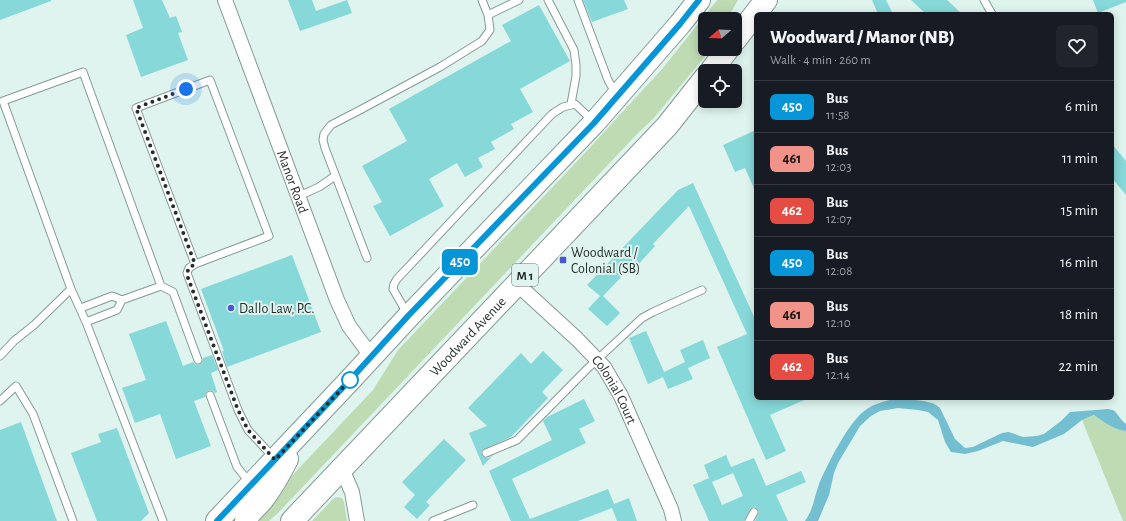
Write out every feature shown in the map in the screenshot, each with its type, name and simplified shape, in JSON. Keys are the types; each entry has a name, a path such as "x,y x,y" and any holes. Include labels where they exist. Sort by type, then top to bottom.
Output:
{"main road":[{"path":"218,521 372,357 408,316 594,123 699,0"},
{"path":"757,12 766,0"},
{"path":"742,31 754,15"},
{"path":"716,64 723,56"},
{"name":"Woodward Avenue","path":"292,521 666,126 698,87"},
{"path":"246,521 247,515 262,500 273,484 305,429"}],"street":[{"name":"Manor Road","path":"224,0 343,313 349,326 372,357"},
{"name":"Colonial Court","path":"517,284 597,358 613,380 671,509 674,521"},
{"path":"342,469 352,492 357,521"}],"lane":[{"path":"367,258 324,148 323,140 328,128 331,124 440,67 482,41 490,30 488,15 482,0"},
{"path":"488,15 519,0"},
{"path":"548,0 574,50 576,76 571,104"},
{"path":"578,0 608,80 618,96"},
{"path":"984,0 991,12"},
{"path":"163,521 81,308 71,288 4,101 83,72 161,286 173,292 198,360"},
{"path":"195,264 136,108 210,80 269,236 195,264 189,268 187,273 238,410 248,430 275,460"},
{"path":"408,316 393,289 397,279 552,114 571,104 577,105 594,123"},
{"path":"299,196 319,187 335,176"},
{"path":"81,308 112,296 122,300 161,286"},
{"path":"0,356 71,288"},
{"path":"486,453 517,440 597,358 642,318 702,290"},
{"path":"86,322 117,310 122,300"},
{"path":"0,401 16,386 33,414 73,521"},
{"path":"210,395 237,467 251,485"},
{"path":"433,521 473,505"},
{"path":"749,521 754,512"}],"green space":[{"path":"717,0 738,0 731,12 707,12"},
{"path":"698,24 698,56 705,56 653,119 278,513 269,521 260,521 259,514 269,500 373,390 398,350 583,155 663,68"},
{"path":"1095,415 1113,427 1126,431 1126,521 1123,521 1082,420"},
{"path":"337,497 342,498 344,502 347,521 312,521 333,499"}],"water":[{"path":"890,400 916,400 936,405 940,408 955,439 965,448 973,447 1002,433 1009,432 1023,437 1044,434 1070,412 1108,409 1113,410 1126,424 1126,431 1105,423 1094,415 1082,420 1064,434 1033,447 1003,441 978,451 965,454 951,452 945,442 938,420 928,412 898,408 880,411 871,416 860,426 838,463 829,495 818,521 805,521 812,507 819,484 833,455 853,422 860,414 875,404"}],"building":[{"path":"0,0 51,0 51,1 0,20"},
{"path":"133,0 162,0 170,18 176,16 182,32 178,33 188,60 141,77 126,35 143,28"},
{"path":"288,0 312,0 316,11 347,0 352,13 300,31"},
{"path":"583,0 624,0 628,9 592,22"},
{"path":"872,0 886,0 892,12 877,12"},
{"path":"911,0 947,0 960,12 924,12"},
{"path":"1093,0 1126,0 1126,2 1098,12"},
{"path":"539,5 570,61 520,89 533,112 511,124 514,129 491,142 495,149 478,158 483,167 465,177 457,163 429,179 444,206 390,236 373,206 382,202 362,166 407,141 389,109 511,41 502,25"},
{"path":"754,131 754,188 745,168 735,172 723,145"},
{"path":"1114,146 1126,161 1126,195 1114,180"},
{"path":"693,183 754,317 754,400 804,400 770,415 786,451 766,460 717,347 747,334 689,206 653,244 655,246 637,266 635,263 603,296 620,313 607,326 588,309 600,296 587,285 678,190"},
{"path":"292,255 321,332 227,367 222,351 224,351 201,289"},
{"path":"166,321 183,366 193,362 199,365 202,363 203,358 212,355 218,370 211,373 217,392 215,393 209,390 206,392 205,397 194,401 211,446 176,459 160,414 135,423 122,388 146,380 129,334"},
{"path":"646,331 664,372 685,362 680,350 703,340 710,358 688,368 693,379 668,389 663,377 648,384 629,338"},
{"path":"543,351 563,370 542,392 548,398 511,437 482,450 481,453 483,457 488,458 493,455 483,466 469,433 487,426 468,408 521,353 531,364"},
{"path":"584,399 595,421 579,429 586,443 512,479 530,519 608,489 614,504 629,498 637,521 617,521 612,508 578,521 511,521 489,471 552,440 543,421 547,417"},
{"path":"21,422 57,521 0,521 0,430"},
{"path":"117,428 149,513 141,521 97,521 71,453 101,442 98,434"},
{"path":"444,439 466,460 426,502 430,505 417,519 404,507 415,495 402,482"},
{"path":"726,455 731,467 754,458 766,486 801,471 806,482 776,495 788,521 755,521 759,512 757,508 754,507 750,510 744,521 709,521 693,485 709,478 704,465","holes":["733,473 743,496 722,505 712,482"]}],"bus line":[{"name":"450","path":"217,521 408,316 594,123 699,0"}],"place":[{"name":"Woodward / Colonial (SB)","path":"563,260"},
{"name":"Dallo Law, P.C.","path":"231,308"}],"route":[{"path":"186,89 136,108 195,264 189,268 187,273 188,278 245,425 275,460 350,380"}]}
